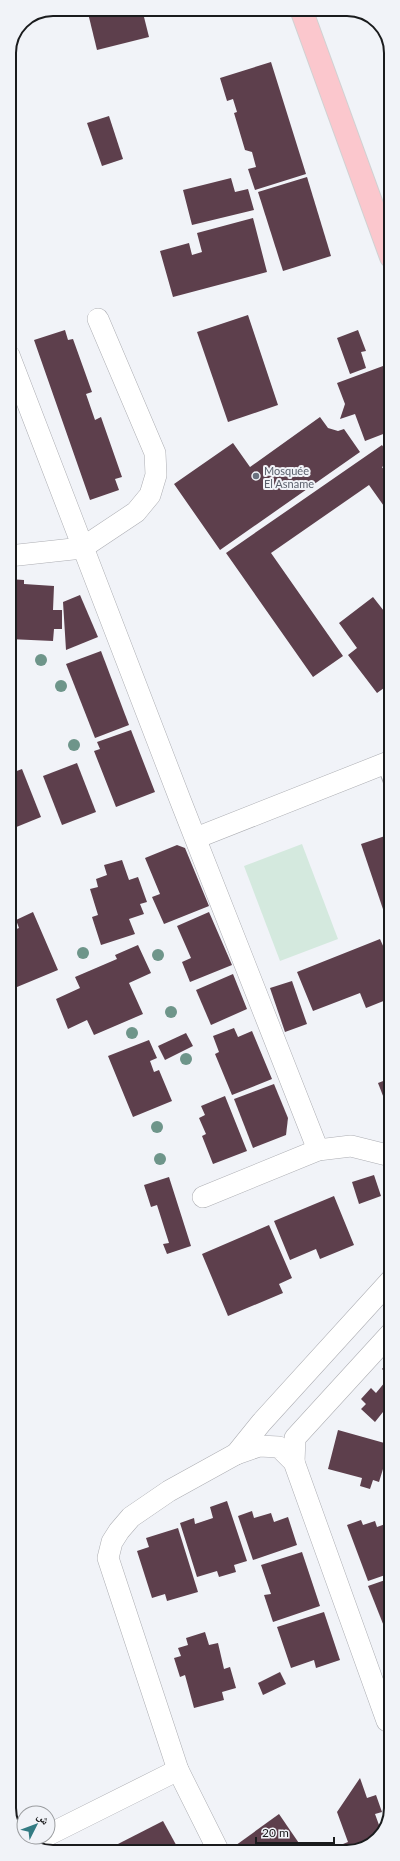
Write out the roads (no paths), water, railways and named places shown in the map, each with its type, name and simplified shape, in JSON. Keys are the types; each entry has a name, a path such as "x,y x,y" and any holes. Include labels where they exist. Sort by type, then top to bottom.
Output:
{"main road":[{"path":"304,16 384,238"}],"street":[{"path":"16,555 82,548 136,512 150,495 156,475 155,453 98,319"},
{"path":"16,373 82,548 318,1150"},
{"path":"196,838 384,764"},
{"path":"203,1197 318,1150 351,1146 384,1151"},
{"path":"236,1454 261,1424 384,1288"},
{"path":"384,1341 296,1438 294,1462 384,1713"},
{"path":"216,1845 178,1770 108,1558 112,1542 131,1517 169,1491 236,1454 259,1446 279,1447 294,1462"},
{"path":"56,1831 178,1770"}],"place":[{"name":"Mosquée El Asname","path":"256,476"}]}
